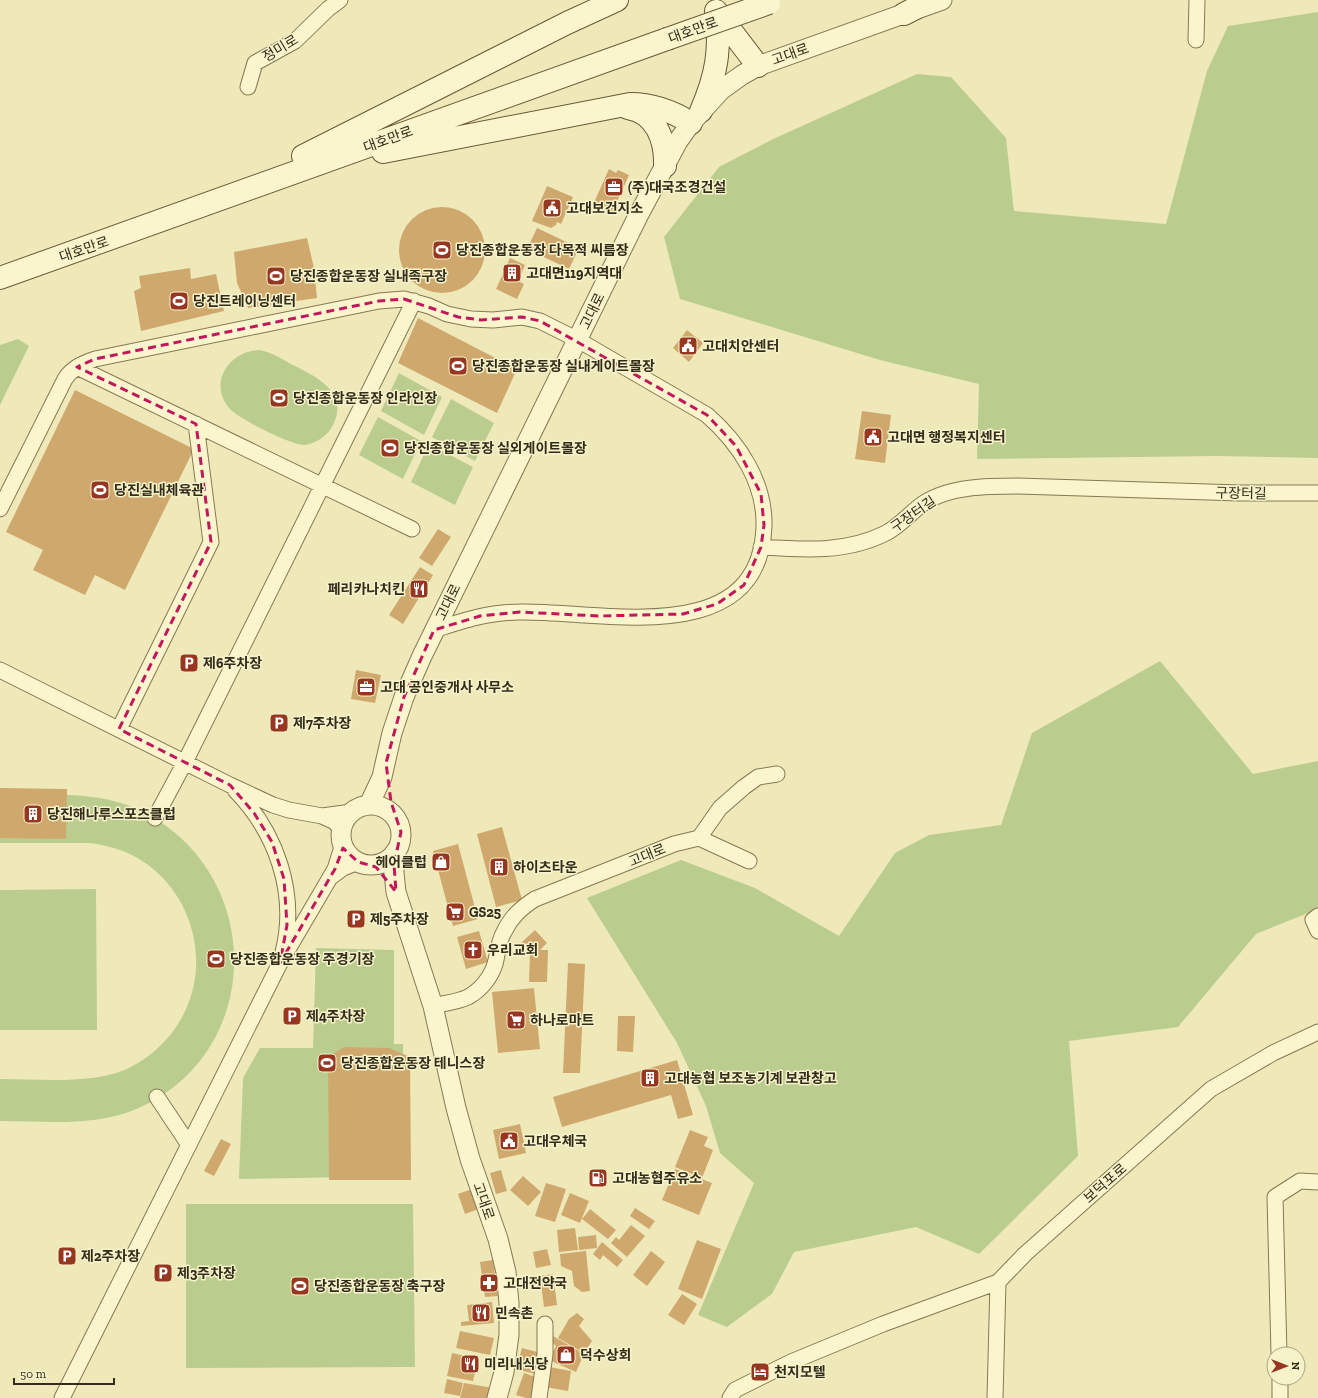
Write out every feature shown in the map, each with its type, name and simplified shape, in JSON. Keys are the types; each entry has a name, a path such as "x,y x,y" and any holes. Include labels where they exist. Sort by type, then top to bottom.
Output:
{"main road":[{"path":"308,161 567,23 617,0"},
{"name":"대호만로","path":"666,32 737,0"},
{"path":"904,14 931,0"},
{"name":"대호만로","path":"0,278 308,161 666,32 773,1"},
{"path":"308,161 630,104 646,105 696,117 711,86 715,73 718,44 712,6"},
{"path":"712,6 758,66"},
{"path":"611,107 636,110 644,114 652,121 663,140 665,166"},
{"name":"대호만로","path":"0,263 308,161"}],"street":[{"name":"정미로","path":"248,87 256,63 295,41 328,9 340,0"},
{"name":"고대로","path":"386,763 392,733 404,697 434,630 638,216 678,141 696,117 729,83 758,66 942,0"},
{"path":"1196,40 1197,0"},
{"path":"0,510 65,379 70,372 77,367 95,359 379,301 404,299 414,301 447,314 471,319 493,320 522,317 547,324 697,408 718,424 752,471 761,494 764,525 761,547 756,565 750,578 727,599 717,604 683,614 655,616 598,616 520,612 498,613 462,621 434,630"},
{"path":"155,818 185,762 324,486 414,301"},
{"path":"77,367 412,529"},
{"path":"119,729 211,542 196,424"},
{"name":"구장터길","path":"761,547 816,550 838,548 856,544 886,533 899,525 924,503 935,497 985,486 1240,493 1318,493"},
{"path":"0,670 230,785 281,808 322,816 335,822 349,855 385,875 396,892"},
{"path":"62,1398 280,963 335,869 343,838 344,823 361,809 377,788 386,763"},
{"path":"328,881 343,868 365,863 385,861 400,845 400,828 395,816 389,789 386,763"},
{"path":"749,861 699,838 720,808 744,787 758,777 777,774"},
{"path":"230,785 249,806 266,832 277,855 284,879 287,919 284,949 280,963"},
{"path":"322,816 361,809 383,807 395,816"},
{"name":"고대로","path":"433,1006 467,997 482,986 493,970 503,933 510,920 521,909 535,899 674,844 699,838"},
{"path":"395,852 394,873 396,892"},
{"name":"고대로","path":"396,892 433,1006 454,1101 470,1160 498,1239 506,1272 509,1303 509,1335 504,1372 497,1398"},
{"path":"1318,916 1313,920 1318,931"},
{"name":"보덕포로","path":"998,1282 1025,1254 1212,1089 1273,1053 1318,1032"},
{"path":"157,1097 189,1145"},
{"path":"1279,1346 1275,1196 1300,1181 1318,1182"},
{"path":"730,1398 735,1390 791,1362 884,1324 998,1282 995,1398"},
{"path":"539,1398 544,1354 545,1324"},
{"path":"1280,1386 1280,1398"}],"highlighted area":[{"path":"404,299 458,317 481,320 522,317 540,321 707,415 736,446 761,494 764,525 761,547 744,585 717,604 683,614 598,616 520,612 480,616 434,630 404,697 386,763 391,802 401,832 394,864 396,892 376,867 358,862 343,848 335,869 280,963 287,925 284,879 272,842 254,813 230,785 119,729 211,542 196,424 77,367 95,359 379,301"}],"green space":[{"path":"1318,12 1318,458 1217,456 977,459 979,384 880,360 680,299 664,237 719,167 771,140 917,74 951,77 1006,138 1014,211 1166,224 1207,71 1228,26"},
{"path":"18,339 29,346 0,405 0,345"},
{"name":"당진종합운동장 인라인장","path":"259,350 273,354 313,376 322,382 335,396 337,415 330,431 327,434 313,443 305,445 298,444 277,436 253,424 234,413 229,408 223,398 221,389 221,379 225,370 231,362 239,356 248,352"},
{"name":"당진종합운동장 실외게이트볼장","path":"399,373 442,397 424,435 381,411"},
{"name":"당진종합운동장 실외게이트볼장","path":"451,399 494,423 475,461 432,437"},
{"name":"당진종합운동장 실외게이트볼장","path":"378,417 421,441 403,479 359,455"},
{"name":"당진종합운동장 실외게이트볼장","path":"429,444 473,467 455,505 411,482"},
{"path":"1160,661 1253,774 1318,761 1318,909 1256,934 1178,1027 1069,1041 1078,1156 979,1254 916,1227 794,1252 772,1294 727,1327 698,1315 754,1183 720,1153 706,1106 677,1043 587,898 681,860 755,888 839,936 895,853 929,835 1001,825 1032,733"},
{"name":"당진종합운동장 주경기장","path":"0,795 77,795 115,801 133,807 151,816 189,846 216,883 231,925 234,969 226,1012 207,1052 176,1085 134,1110 101,1119 85,1121 0,1121 0,1079 66,1080 99,1077 129,1068 145,1059 165,1041 181,1019 191,995 196,971 195,946 190,922 179,899 164,880 146,863 123,851 97,844 0,843"},
{"path":"96,889 97,1030 0,1030 0,890"},
{"name":"당진종합운동장 테니스장","path":"316,948 394,950 394,1044 403,1044 403,1176 239,1179 243,1078 260,1048 313,1048"},
{"name":"당진종합운동장 축구장","path":"186,1204 413,1204 415,1367 186,1368"}],"building":[{"path":"609,169 616,173 618,170 629,175 611,215 592,207"},
{"path":"547,186 573,197 561,224 557,222 556,225 551,228 532,221"},
{"name":"당진종합운동장 다목적 씨름장","path":"442,207 458,210 466,214 478,226 482,234 485,250 482,266 478,274 466,286 458,290 442,293 426,290 418,286 406,274 402,266 399,250 402,234 406,226 418,214 426,210"},
{"path":"537,228 579,248 569,269 527,249"},
{"name":"당진종합운동장 실내족구장","path":"307,238 314,268 317,298 248,308 237,283 234,252"},
{"name":"고대면119지역대","path":"510,258 525,265 518,281 524,284 517,299 496,289"},
{"name":"당진트레이닝센터","path":"190,268 191,279 216,274 224,311 141,331 134,291 141,288 139,276"},
{"name":"당진종합운동장 실내게이트볼장","path":"418,318 517,369 497,413 398,363"},
{"path":"687,330 703,343 689,362 673,348"},
{"name":"당진실내체육관","path":"75,390 194,449 125,590 95,575 85,595 33,570 43,550 6,532"},
{"name":"고대면 행정복지센터","path":"862,411 891,415 885,463 855,459"},
{"path":"438,529 451,537 432,566 419,558"},
{"path":"420,567 433,575 403,624 389,615"},
{"path":"356,670 381,675 375,703 351,699"},
{"name":"당진해나루스포츠클럽","path":"0,788 67,789 66,839 0,838"},
{"name":"하이츠타운","path":"502,827 522,900 496,907 477,834"},
{"path":"458,844 478,919 453,926 433,851"},
{"path":"535,930 547,943 540,950 548,950 547,982 529,982 530,951 522,942"},
{"path":"479,931 488,962 466,969 457,937"},
{"path":"568,963 585,964 580,1073 563,1073"},
{"name":"하나로마트","path":"534,988 540,1049 498,1053 492,992"},
{"path":"618,1016 635,1016 633,1052 617,1051"},
{"path":"344,1047 389,1048 410,1057 411,1180 329,1180 328,1057"},
{"name":"고대농협 보조농기계 보관창고","path":"677,1060 693,1115 678,1119 671,1095 562,1127 553,1097"},
{"path":"520,1124 526,1153 499,1159 493,1130"},
{"path":"690,1130 708,1137 704,1146 713,1150 702,1178 675,1167"},
{"path":"221,1139 231,1144 214,1176 204,1171"},
{"path":"675,1169 712,1183 699,1215 662,1200"},
{"path":"501,1170 507,1191 496,1194 490,1173"},
{"path":"523,1176 541,1192 528,1206 510,1190"},
{"path":"546,1183 566,1189 555,1222 535,1216"},
{"path":"472,1189 479,1209 465,1214 458,1194"},
{"path":"570,1193 589,1201 580,1223 561,1215"},
{"path":"635,1208 655,1221 649,1229 630,1216"},
{"path":"590,1209 616,1230 608,1239 582,1219"},
{"path":"631,1225 645,1236 627,1257 611,1243 616,1237 619,1240"},
{"path":"575,1228 578,1250 559,1252 557,1230"},
{"path":"596,1235 597,1248 579,1250 578,1237"},
{"path":"697,1240 721,1249 702,1299 678,1289"},
{"path":"602,1242 623,1260 617,1267 603,1255 600,1260 593,1254"},
{"path":"547,1249 551,1265 536,1268 533,1252"},
{"path":"586,1251 590,1291 582,1292 574,1286 572,1271 561,1266 560,1254"},
{"path":"651,1251 665,1262 647,1286 633,1275"},
{"path":"493,1260 498,1296 485,1297 480,1262"},
{"path":"553,1274 557,1305 544,1307 540,1276"},
{"path":"682,1294 697,1304 684,1325 668,1315"},
{"name":"민속촌","path":"492,1302 494,1323 461,1326 461,1322 469,1321 467,1305"},
{"path":"577,1313 584,1319 579,1326 592,1341 584,1353 558,1338 569,1319"},
{"path":"460,1331 494,1338 490,1355 456,1348"},
{"path":"553,1336 584,1354 576,1372 549,1360 556,1346 551,1341"},
{"path":"522,1348 541,1353 535,1374 516,1369"},
{"path":"452,1353 478,1359 473,1381 447,1376"},
{"path":"549,1367 571,1371 568,1391 545,1387"},
{"path":"524,1373 539,1378 532,1398 516,1395"},
{"path":"447,1379 463,1383 460,1396 444,1393"},
{"path":"464,1383 493,1388 490,1398 460,1398"}],"place":[{"name":"(주)대국조경건설","path":"614,187"},
{"name":"고대보건지소","path":"552,208"},
{"name":"당진종합운동장 다목적 씨름장","path":"442,250"},
{"name":"고대면119지역대","path":"512,273"},
{"name":"당진종합운동장 실내족구장","path":"276,276"},
{"name":"당진트레이닝센터","path":"179,301"},
{"name":"고대치안센터","path":"688,346"},
{"name":"당진종합운동장 실내게이트볼장","path":"458,366"},
{"name":"당진종합운동장 인라인장","path":"279,398"},
{"name":"고대면 행정복지센터","path":"873,437"},
{"name":"당진종합운동장 실외게이트볼장","path":"390,448"},
{"name":"당진실내체육관","path":"100,490"},
{"name":"페리카나치킨","path":"419,589"},
{"name":"제6주차장","path":"189,663"},
{"name":"고대 공인중개사 사무소","path":"366,687"},
{"name":"제7주차장","path":"279,723"},
{"name":"당진해나루스포츠클럽","path":"33,814"},
{"name":"헤어클럽","path":"441,862"},
{"name":"하이츠타운","path":"499,867"},
{"name":"GS25","path":"455,912"},
{"name":"제5주차장","path":"356,919"},
{"name":"우리교회","path":"473,950"},
{"name":"당진종합운동장 주경기장","path":"216,959"},
{"name":"제4주차장","path":"292,1016"},
{"name":"하나로마트","path":"516,1020"},
{"name":"당진종합운동장 테니스장","path":"327,1063"},
{"name":"고대농협 보조농기계 보관창고","path":"650,1078"},
{"name":"고대우체국","path":"509,1141"},
{"name":"고대농협주유소","path":"598,1178"},
{"name":"제2주차장","path":"67,1256"},
{"name":"제3주차장","path":"163,1273"},
{"name":"고대전약국","path":"489,1283"},
{"name":"당진종합운동장 축구장","path":"300,1286"},
{"name":"민속촌","path":"481,1313"},
{"name":"덕수상회","path":"566,1355"},
{"name":"미리내식당","path":"470,1364"},
{"name":"천지모텔","path":"760,1372"}]}
